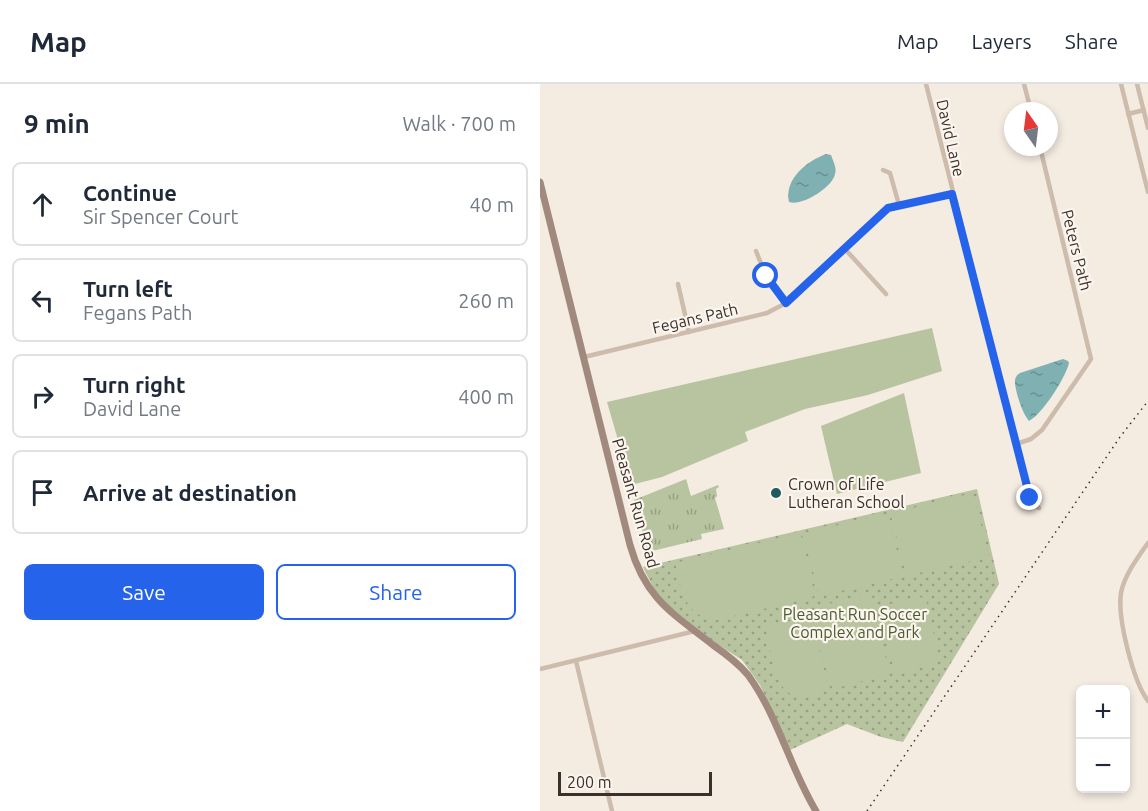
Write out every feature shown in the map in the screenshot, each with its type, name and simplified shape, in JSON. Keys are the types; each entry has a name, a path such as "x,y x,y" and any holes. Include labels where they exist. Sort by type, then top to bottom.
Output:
{"main road":[{"name":"Pleasant Run Road","path":"540,182 635,561 644,582 672,614 734,660 753,683 816,811"}],"street":[{"name":"David Lane","path":"926,84 1030,498 1033,505 1039,508"},
{"path":"1024,84 1029,102"},
{"path":"1121,84 1148,192"},
{"path":"1137,84 1148,128"},
{"path":"1128,114 1144,110"},
{"name":"Peters Path","path":"1016,444 1031,439 1042,430 1091,359 1042,156"},
{"path":"883,170 890,173 899,205"},
{"name":"Fegans Path","path":"584,357 767,313 786,303 888,208 952,194"},
{"path":"845,249 886,294"},
{"path":"756,251 766,276 786,303"},
{"path":"678,284 689,332"},
{"path":"1148,543 1122,588 1121,609 1125,638 1137,680 1148,700"},
{"path":"540,669 695,631"},
{"path":"576,661 612,811"}],"green space":[{"path":"932,328 942,371 868,395 805,409 745,432 748,441 662,477 631,485 607,402"},
{"path":"904,393 921,473 837,494 821,426"},
{"path":"686,479 691,496 718,485 715,498 724,529 701,534 702,539 648,552 634,500"},
{"name":"Pleasant Run Soccer Complex and Park","path":"977,489 999,584 903,742 881,737 847,724 790,750 760,685 742,660 705,636 658,597 643,567"},
{"path":"973,493 989,557 906,574 892,513"},
{"path":"884,514 889,517 902,572 901,577 819,595 804,537 805,533"},
{"path":"797,534 803,541 814,592 813,597 713,621 690,607 680,585 676,567 679,562"},
{"path":"865,595 873,598 889,674 833,689 829,682 814,609"},
{"path":"920,597 926,599 938,654 930,666 895,673 879,609 882,606"},
{"path":"807,617 813,621 828,687 825,691 797,696 789,693 778,679 767,630 769,626"}],"water":[{"path":"826,154 831,155 835,172 829,185 816,195 801,202 789,202 790,186 798,172"},
{"path":"1063,359 1069,363 1063,378 1046,404 1029,421 1017,395 1016,377 1020,373"}],"railway":[{"path":"867,811 1120,437 1148,401"}],"place":[{"name":"Crown of Life Lutheran School","path":"776,493"}],"route":[{"path":"766,276 786,303 888,208 952,194 1030,498"}]}
